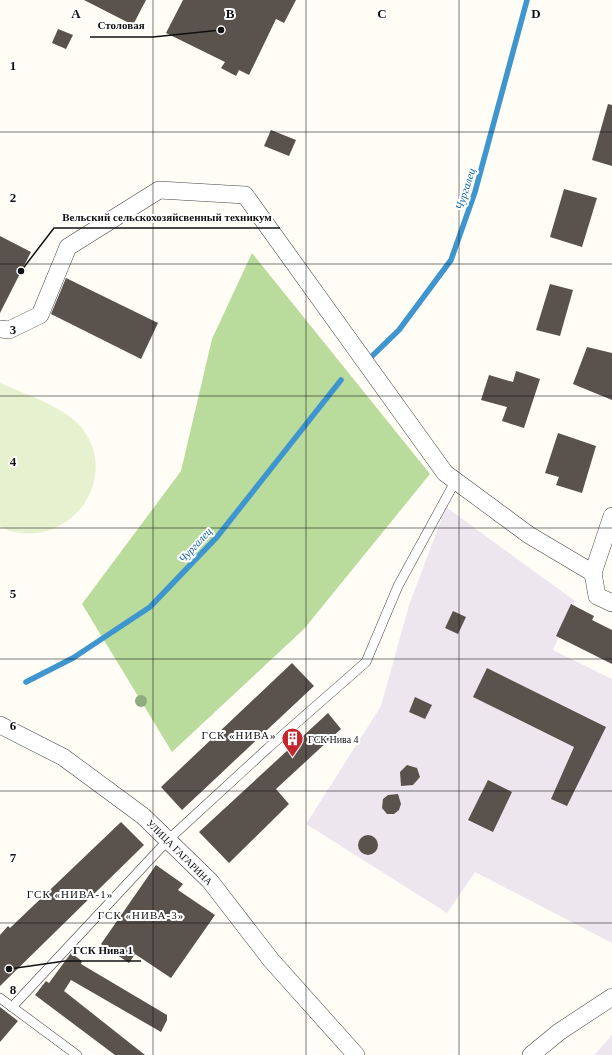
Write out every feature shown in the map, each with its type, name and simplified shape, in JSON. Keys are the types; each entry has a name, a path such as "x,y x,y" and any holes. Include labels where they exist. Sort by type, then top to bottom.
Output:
{"street":[{"path":"0,329 9,330 40,315 68,247 159,190 245,195 445,473 528,535 593,573"},
{"path":"612,516 593,573 597,596 612,603"},
{"name":"УЛИЦА ГАГАРИНА","path":"0,725 63,757 143,816 169,840 210,881 271,960 356,1055"},
{"path":"531,1055 559,1032 612,997"}],"lane":[{"path":"12,1007 169,840 268,748 366,662 398,586 456,480"},
{"path":"0,998 77,1055"}],"shaded area":[{"path":"446,507 575,601 553,650 612,679 612,943 475,872 447,913 306,824 381,706 409,605"},
{"path":"612,1035 612,1055 594,1055"}],"green space":[{"path":"252,253 430,474 304,629 172,752 82,604 181,471 212,339"},
{"path":"0,383 55,407 75,420 82,428 93,449 96,471 91,491 80,509 64,523 45,532 23,533 0,527"}],"building":[{"path":"84,0 146,0 133,25"},
{"path":"183,0 296,0 284,23 276,19 249,75 239,70 236,76 221,68 225,62 166,33"},
{"path":"58,29 73,35 66,49 52,43"},
{"path":"608,104 612,105 612,166 592,160"},
{"path":"271,130 296,140 289,156 264,146"},
{"path":"564,189 597,198 582,247 550,237"},
{"path":"0,236 31,252 0,313"},
{"path":"66,278 158,323 141,359 51,314"},
{"path":"550,284 573,290 560,336 536,330"},
{"path":"587,347 612,353 612,400 573,384"},
{"path":"516,371 540,379 524,428 502,421 507,407 481,400 489,375 513,382"},
{"path":"558,433 596,446 582,493 556,485 559,477 545,473"},
{"path":"571,604 594,616 592,620 612,630 612,664 556,636"},
{"path":"453,611 466,617 458,634 445,628"},
{"path":"292,663 314,686 182,810 161,787"},
{"path":"487,668 606,727 567,806 551,799 574,747 473,697"},
{"path":"415,697 432,705 425,719 409,712"},
{"name":"ГСК Нива 4","path":"328,713 341,729 276,789 289,804 229,863 199,832"},
{"path":"407,765 417,768 420,777 413,785 401,786 400,772"},
{"path":"488,780 512,792 493,832 468,820"},
{"path":"398,794 401,804 399,810 394,814 387,814 382,808 383,799 388,795"},
{"path":"121,822 144,845 0,986 0,935 8,926 10,928"},
{"path":"368,835 375,838 378,845 375,852 368,855 361,852 358,845 361,838"},
{"path":"156,865 183,884 178,890 215,915 171,978 135,954 129,963 101,944"},
{"path":"71,953 82,961 81,964 167,1015 167,1020 161,1032 71,980 64,991 145,1055 115,1055 35,995 46,981 49,983"},
{"path":"0,1007 18,1021 0,1042"}],"waterway":[{"name":"Чургалец","path":"370,358 399,330 451,260 475,192 527,0"},
{"name":"Чургалец","path":"26,682 73,658 150,607 217,537 341,380"}],"place":[{"name":"Столовая","path":"221,30"},
{"name":"Вельский сельскохозяйсвенный техникум","path":"21,271"},
{"name":"ГСК Нива 4","path":"293,758"},
{"name":"ГСК Нива 1","path":"9,969"}],"district":[{"name":"ГСК «НИВА»","path":"239,735"},
{"name":"ГСК «НИВА-1»","path":"70,894"},
{"name":"ГСК «НИВА-3»","path":"141,915"}]}
